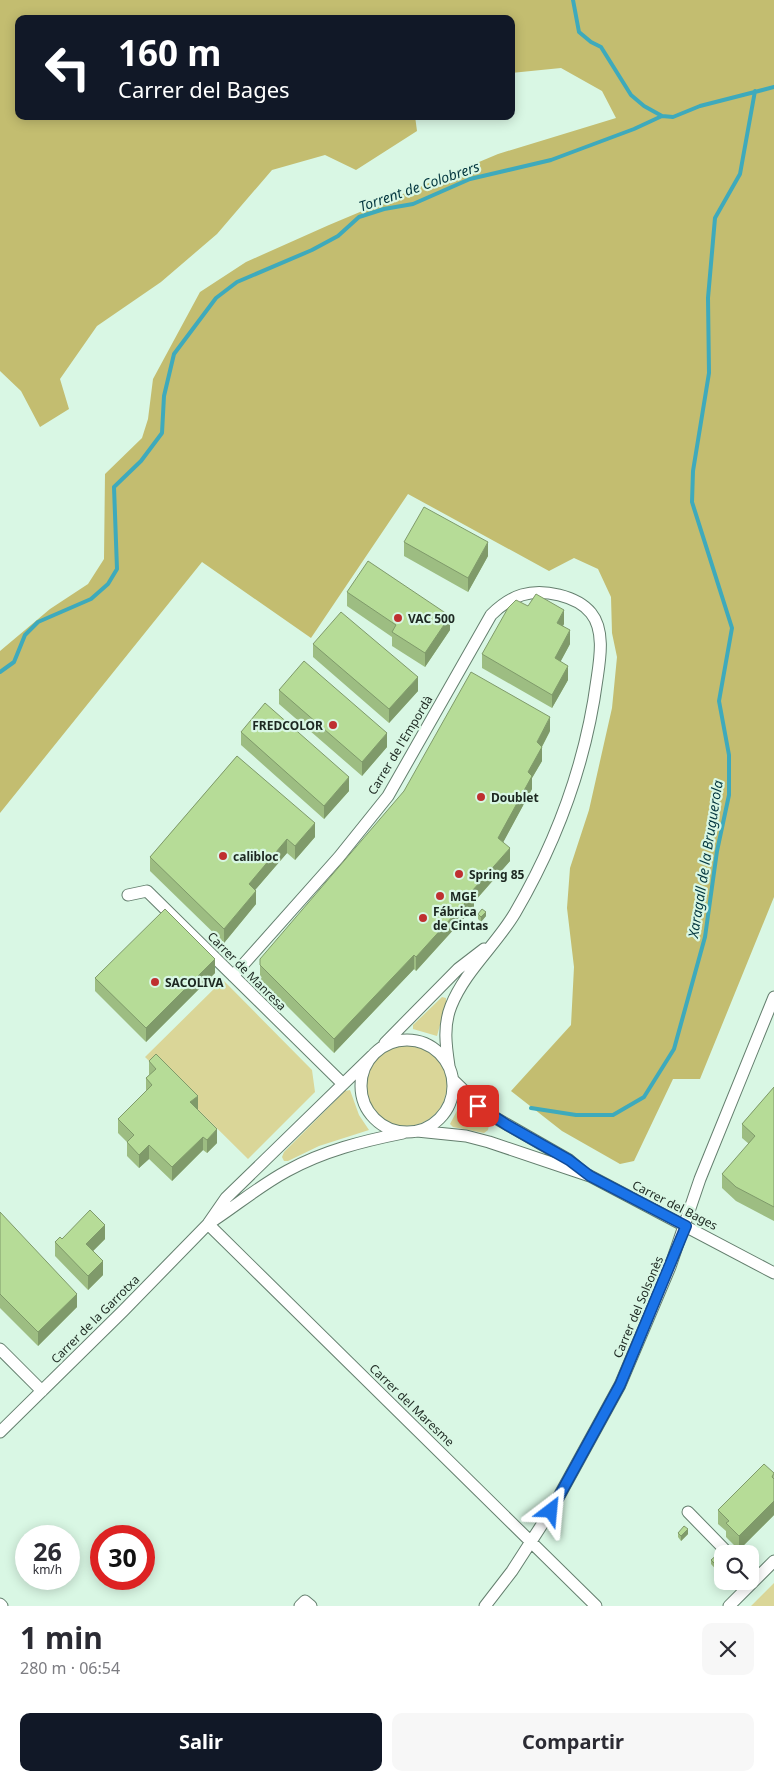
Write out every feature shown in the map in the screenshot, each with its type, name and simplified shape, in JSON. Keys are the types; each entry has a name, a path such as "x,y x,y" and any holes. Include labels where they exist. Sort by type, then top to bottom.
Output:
{"street":[{"name":"Carrer de l'Empordà","path":"233,976 339,857 388,796 491,615 511,598 536,591 558,595 581,604 592,614 600,633 600,656 584,750 562,816 537,874 497,939"},
{"name":"Carrer de Manresa","path":"128,895 147,891 342,1083"},
{"path":"497,939 467,977 450,1008 445,1042 453,1080 453,1091 445,1112 428,1127 412,1132 394,1130 382,1124 372,1116 361,1092 365,1066 372,1056 458,969 497,939"},
{"name":"Carrer del Solsonès","path":"485,1606 552,1509 620,1385 686,1226 700,1179 774,997"},
{"path":"382,1047 400,1040 420,1041 432,1046 442,1055 449,1066"},
{"name":"Carrer de la Garrotxa","path":"0,1432 208,1224 226,1198 342,1083 372,1056"},
{"name":"Carrer del Bages","path":"453,1080 486,1113 569,1160 590,1176"},
{"name":"Carrer de la Garrotxa","path":"208,1224 267,1183 311,1159 339,1148 412,1132"},
{"name":"Carrer del Bages","path":"412,1132 466,1136 590,1176 774,1273"},
{"name":"Carrer del Maresme","path":"208,1224 596,1606"},
{"path":"0,1349 42,1391"},
{"path":"688,1512 720,1545"},
{"path":"759,1572 774,1561"},
{"path":"728,1606 742,1590"},
{"path":"300,1606 305,1601 311,1606"}],"shaded area":[{"path":"0,0 774,0 774,897 700,1079 673,1079 634,1161 620,1164 562,1131 511,1091 571,1025 574,967 567,908 570,868 589,810 612,708 617,657 612,633 611,597 598,569 574,558 549,571 408,494 311,638 202,562 0,813 0,651 50,609 88,584 104,559 105,474 142,438 148,419 153,379 200,292 246,262 498,154 616,118 602,91 561,68 515,73 515,15 15,15 15,120 416,120 417,131 356,170 325,155 272,170 217,234 161,282 97,326 60,379 69,409 40,427 21,391 0,371"},
{"path":"223,980 312,1070 315,1092 248,1159 145,1057"},
{"path":"442,997 446,998 446,1003 437,1036 413,1029 413,1025"},
{"path":"406,1044 422,1047 435,1056 444,1069 447,1085 444,1101 435,1114 422,1123 406,1126 390,1123 377,1114 368,1101 365,1085 368,1069 377,1056 390,1047"},
{"path":"350,1090 359,1115 369,1130 319,1146 288,1161 284,1161 282,1157 284,1152 345,1091"},
{"path":"460,1105 466,1105 489,1125 488,1130 484,1133 453,1127 450,1124"},
{"path":"774,1583 774,1606 751,1606"}],"building":[{"path":"424,507 488,542 468,578 404,542"},
{"name":"VAC 500","path":"368,561 450,616 425,653 392,632 396,625 347,592"},
{"path":"536,594 564,610 557,623 570,630 555,658 568,666 552,695 482,654 508,608 516,600 528,606"},
{"path":"341,612 418,677 389,709 313,644"},
{"name":"FREDCOLOR","path":"304,661 387,733 362,762 279,690"},
{"path":"471,672 550,717 537,742 542,747 528,772 532,776 498,838 510,848 472,891 474,893 416,957 414,955 334,1039 260,965 260,959 404,791"},
{"name":"FREDCOLOR","path":"265,703 349,777 324,806 241,732"},
{"name":"calibloc","path":"237,756 315,823 295,846 287,839 249,884 256,891 224,929 150,857"},
{"name":"SACOLIVA","path":"165,909 215,959 146,1028 95,978"},
{"path":"482,909 486,912 481,917 478,914"},
{"path":"156,1054 198,1096 190,1102 217,1129 207,1140 203,1137 172,1167 149,1145 139,1155 127,1142 134,1135 118,1119 152,1085 146,1078 156,1069 149,1061"},
{"path":"774,1087 774,1207 736,1187 722,1174 755,1136 742,1124"},
{"path":"90,1210 105,1225 86,1244 103,1261 88,1276 55,1242 60,1237 62,1239"},
{"path":"0,1212 77,1294 38,1332 0,1294"},
{"path":"764,1464 774,1473 772,1477 774,1479 774,1501 739,1536 726,1523 729,1521 718,1510"},
{"path":"684,1526 688,1529 681,1536 678,1533"}],"waterway":[{"path":"573,0 579,32 591,42 601,47 631,95 644,106 662,116"},
{"name":"Torrent de Colobrers","path":"0,672 14,662 25,635 38,622 91,599 108,584 117,569 114,487 141,461 162,433 164,396 174,354 216,298 237,282 312,250 338,236 359,217 384,209 413,204 470,179 551,160 634,129 662,116 673,117 700,106 774,87"},
{"name":"Xaragall de la Bruguerola","path":"531,1108 576,1115 613,1115 644,1097 674,1049 705,937 717,851 729,795 729,755 719,701 732,628 692,502 693,471 709,373 708,298 715,218 740,174 755,91"}],"place":[{"name":"VAC 500","path":"398,618"},
{"name":"FREDCOLOR","path":"333,725"},
{"name":"Doublet","path":"481,797"},
{"name":"calibloc","path":"223,856"},
{"name":"Spring 85","path":"459,874"},
{"name":"MGE","path":"440,896"},
{"name":"Fábrica de Cintas","path":"423,918"},
{"name":"SACOLIVA","path":"155,982"}],"route":[{"path":"478,1106 486,1113 569,1160 590,1176 686,1226 620,1385 551,1511"}]}
